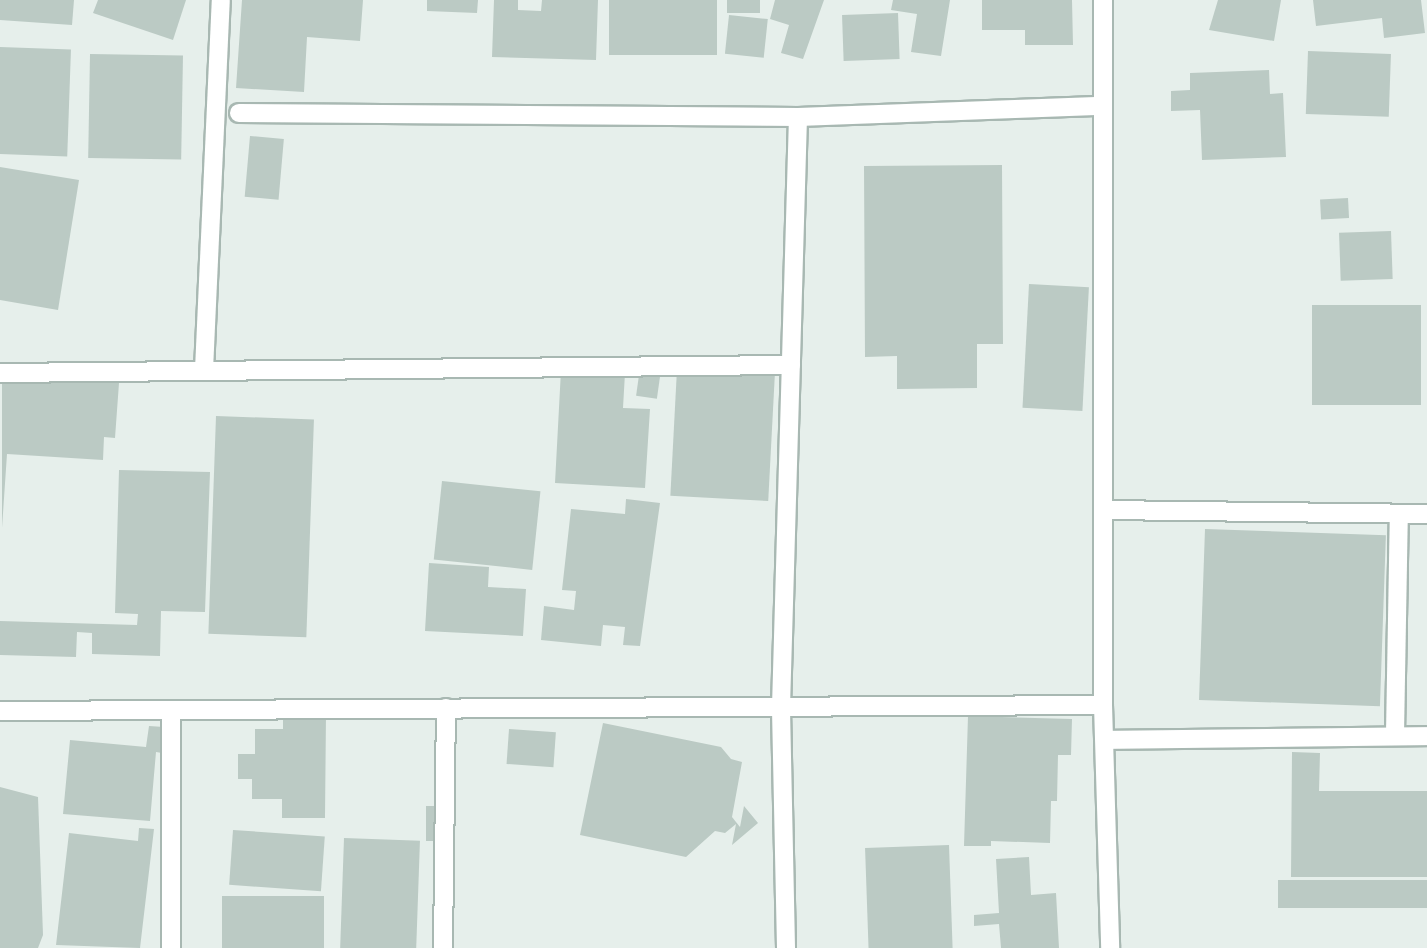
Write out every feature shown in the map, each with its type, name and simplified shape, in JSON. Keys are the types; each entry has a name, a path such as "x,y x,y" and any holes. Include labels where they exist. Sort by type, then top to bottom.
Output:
{"street":[{"path":"204,370 221,0"},
{"path":"1103,0 1103,705 1107,740 1110,948"},
{"path":"239,113 798,117 1103,106"},
{"path":"786,948 781,707 798,117"},
{"path":"0,372 791,365"},
{"path":"1103,510 1427,514"},
{"path":"1395,734 1399,515"},
{"path":"0,711 1103,705"},
{"path":"443,948 446,708"},
{"path":"171,710 171,948"},
{"path":"1107,740 1395,734 1427,736"}],"building":[{"path":"0,0 74,0 72,25 0,20"},
{"path":"98,0 186,0 173,40 93,13"},
{"path":"242,0 363,0 360,41 307,37 304,92 236,88"},
{"path":"427,0 478,0 477,13 427,11"},
{"path":"494,0 518,0 518,10 541,11 542,0 598,0 596,60 492,57"},
{"path":"609,0 717,0 717,55 609,55"},
{"path":"727,0 760,0 760,13 727,13"},
{"path":"775,0 824,0 803,59 781,53 789,25 770,19"},
{"path":"893,0 950,0 941,56 911,52 917,14 891,10"},
{"path":"982,0 1072,0 1073,45 1025,45 1025,30 982,30"},
{"path":"1218,0 1281,0 1274,41 1209,30"},
{"path":"1313,0 1421,0 1425,33 1384,38 1382,18 1316,26"},
{"path":"898,13 900,59 844,61 842,15"},
{"path":"729,15 768,19 764,58 725,54"},
{"path":"0,47 71,49 67,156 0,154"},
{"path":"1308,51 1391,54 1389,117 1306,114"},
{"path":"90,54 183,56 181,160 88,158"},
{"path":"1269,70 1270,94 1283,93 1286,157 1202,160 1200,110 1171,111 1171,91 1190,90 1190,73"},
{"path":"250,136 284,139 279,200 245,197"},
{"path":"1002,165 1003,344 977,344 977,388 897,389 897,356 865,357 864,166"},
{"path":"0,167 79,180 58,310 0,300"},
{"path":"1348,198 1349,218 1321,219 1320,199"},
{"path":"1391,231 1393,279 1341,281 1339,233"},
{"path":"1029,284 1089,287 1082,411 1023,408"},
{"path":"1312,305 1421,305 1421,405 1312,405"},
{"path":"640,368 661,371 657,399 636,396"},
{"path":"677,369 775,374 768,501 670,496"},
{"path":"561,370 625,373 623,408 650,409 645,488 555,483"},
{"path":"2,375 119,383 115,438 104,437 103,460 7,454 2,528"},
{"path":"216,416 314,419 306,637 208,634"},
{"path":"119,470 210,472 205,612 161,611 160,656 92,654 92,633 77,632 76,657 0,655 0,621 137,625 138,614 115,613"},
{"path":"442,481 540,491 532,570 434,560"},
{"path":"626,499 660,503 640,646 623,645 625,627 603,625 601,646 541,640 544,606 574,610 576,591 562,590 571,509 625,514"},
{"path":"1205,529 1386,535 1380,706 1199,700"},
{"path":"429,563 489,567 488,587 526,589 523,636 425,631"},
{"path":"283,713 326,714 325,818 282,818 282,799 252,799 252,779 238,779 238,754 255,754 255,729 283,729"},
{"path":"968,716 1072,719 1071,755 1058,755 1057,801 1051,801 1050,843 991,841 991,846 964,846"},
{"path":"603,723 721,747 731,759 742,762 732,817 740,827 744,806 758,823 732,845 736,824 725,833 715,831 686,857 580,835"},
{"path":"149,726 164,727 162,753 156,752 150,821 63,814 70,740 146,747"},
{"path":"509,729 556,732 553,767 507,764"},
{"path":"1292,752 1320,753 1319,791 1427,791 1427,877 1291,877"},
{"path":"0,787 38,797 43,935 38,948 0,948"},
{"path":"426,806 442,806 442,841 426,841"},
{"path":"139,828 154,829 140,948 56,945 69,833 138,841"},
{"path":"233,830 325,836 321,891 229,885"},
{"path":"344,838 420,841 416,948 340,948"},
{"path":"949,845 953,948 869,948 865,848"},
{"path":"1029,857 1031,895 1056,893 1059,948 1001,948 999,924 974,926 974,915 999,913 996,859"},
{"path":"1278,880 1427,880 1427,908 1278,908"},
{"path":"222,896 324,896 324,948 222,948"}]}
